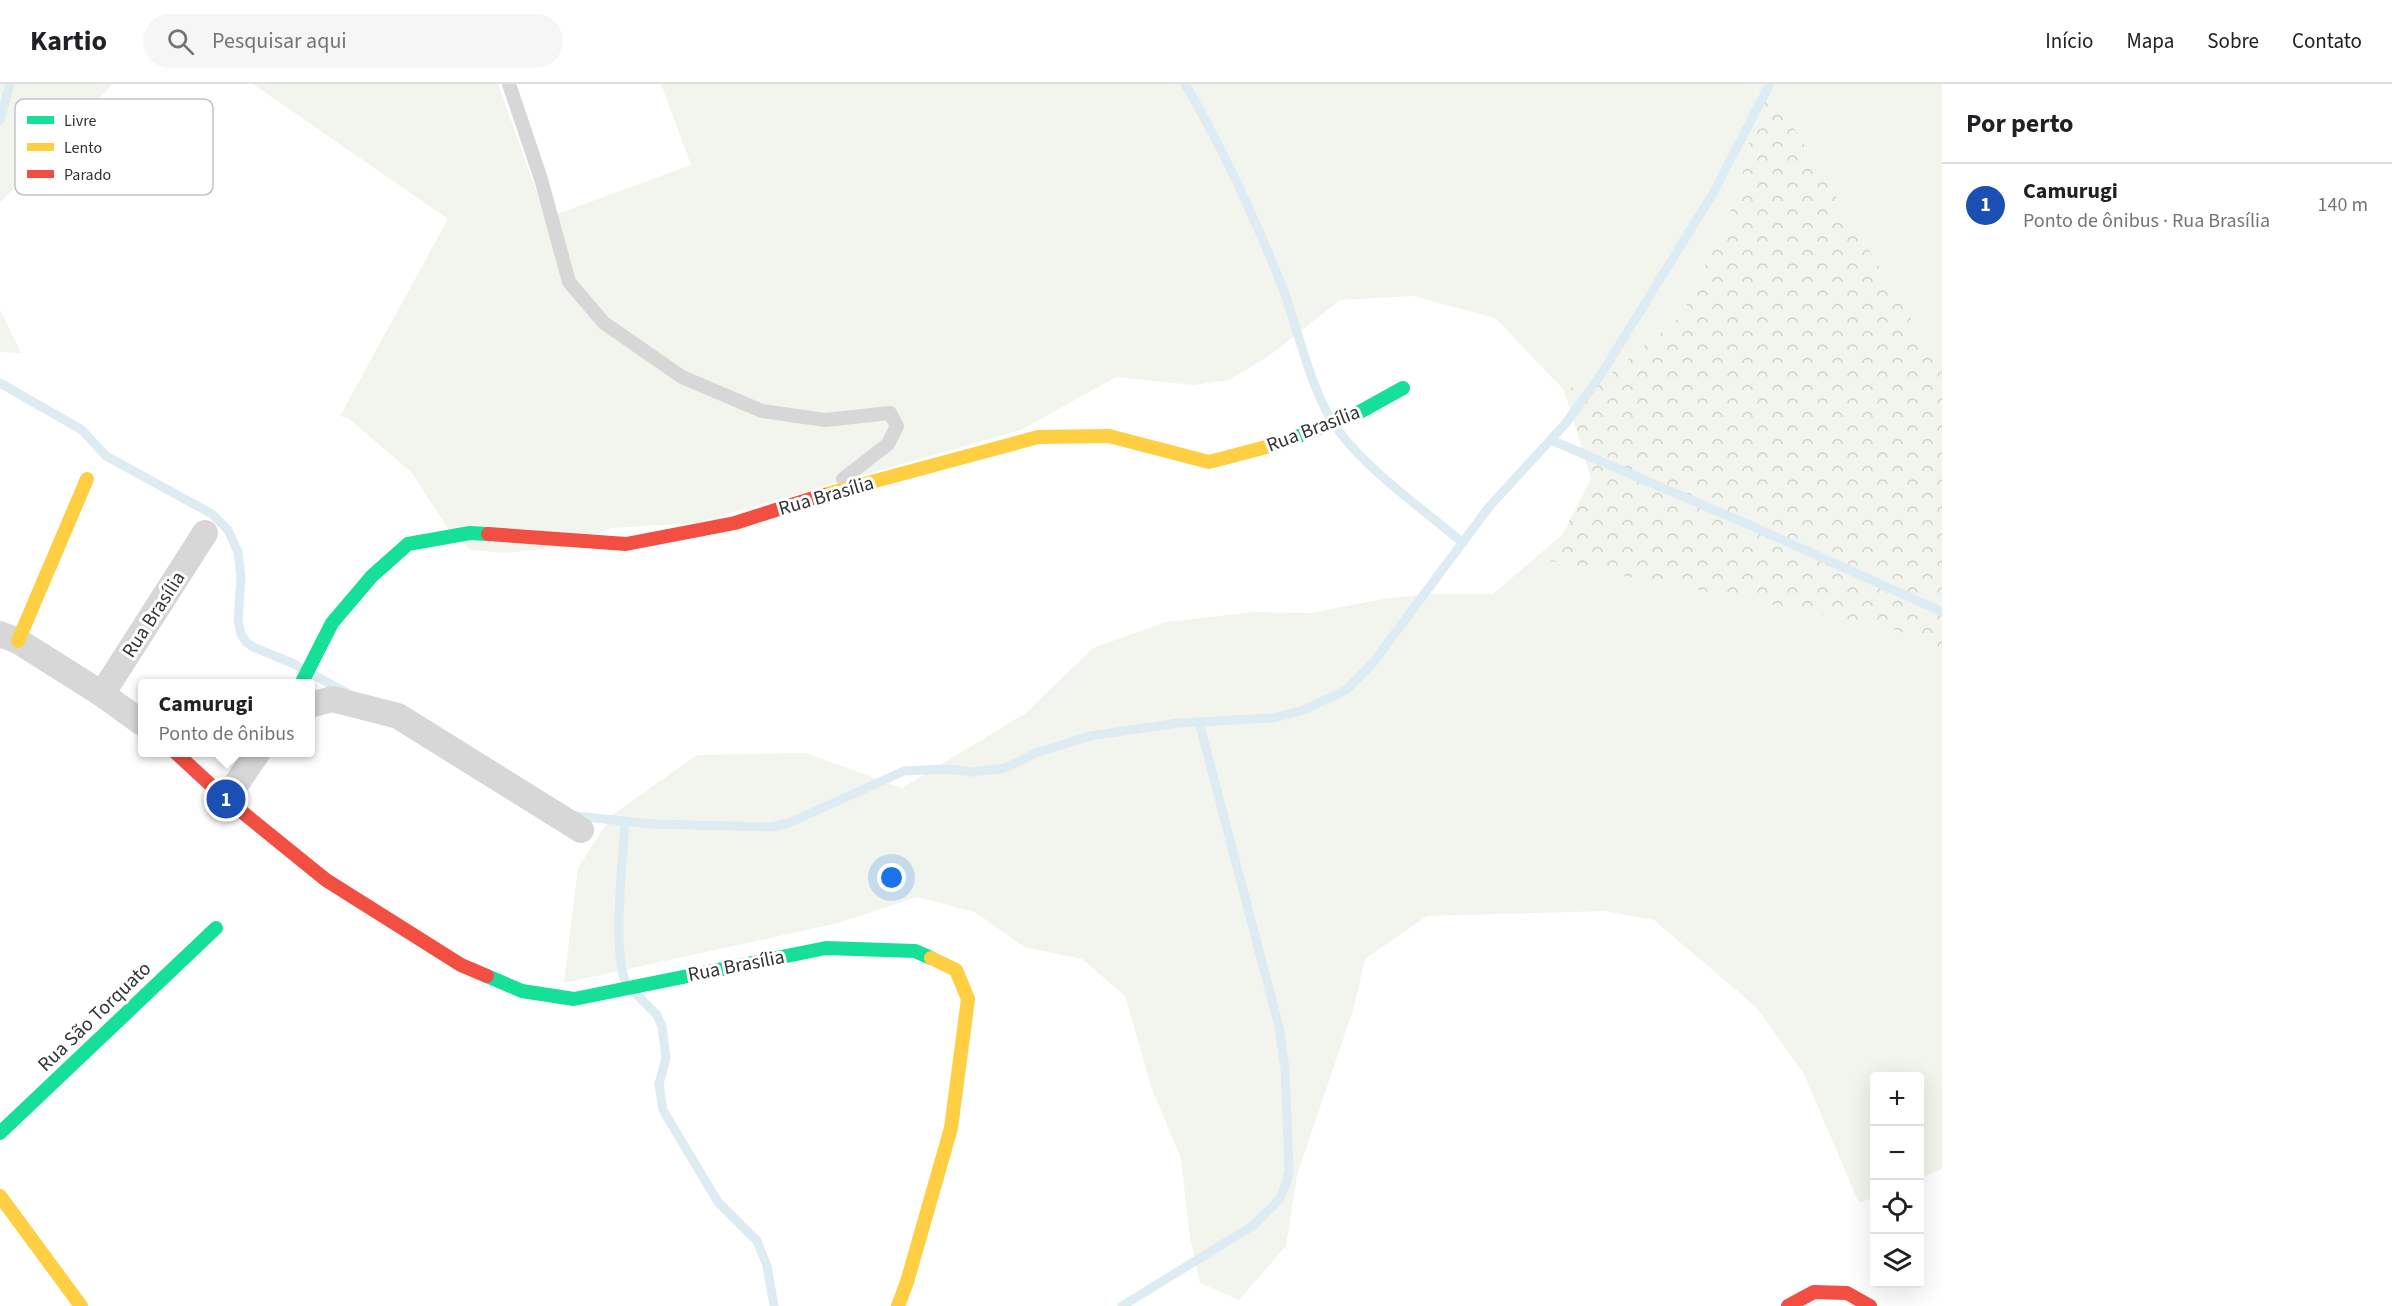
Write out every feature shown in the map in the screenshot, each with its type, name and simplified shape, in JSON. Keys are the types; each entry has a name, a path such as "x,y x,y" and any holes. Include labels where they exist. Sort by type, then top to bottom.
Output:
{"street":[{"name":"Rua Brasília","path":"304,679 332,623 372,576 408,544 470,533 626,544 735,523 825,494 1038,437 1109,436 1209,462 1278,444 1356,414 1404,388"},
{"path":"87,479 9,638 102,694 138,720"},
{"name":"Rua Brasília","path":"102,694 205,533"},
{"path":"315,704 332,699 398,716 581,830"},
{"name":"Rua Brasília","path":"179,757 226,799 326,880 461,965 522,991 574,999 826,948 915,951 956,970 968,999 951,1128 907,1282 897,1306"},
{"path":"226,799 255,757"},
{"name":"Rua São Torquato","path":"0,1133 216,928"},
{"path":"0,1196 81,1306"},
{"path":"1788,1306 1814,1292 1847,1293 1870,1306"}],"lane":[{"path":"509,84 541,179 569,282 604,323 682,377 762,411 825,420 890,413 897,426 888,444 825,494"}],"green space":[{"path":"0,84 113,84 99,99 15,99 15,187 0,203"},
{"path":"253,84 498,84 546,218 691,165 661,84 1757,84 1755,116 1739,192 1682,315 1608,376 1564,390 1495,318 1413,296 1340,300 1269,356 1229,380 1193,385 1116,377 1021,430 696,523 611,528 571,546 505,553 471,550 450,532 412,473 348,418 340,416 448,219"},
{"path":"1757,84 1767,84 1942,369 1942,649 1891,628 1535,558 1562,535 1591,479 1564,390 1608,376 1682,315 1739,192 1755,116"},
{"path":"1767,84 1942,84 1942,369"},
{"path":"0,310 21,353 0,352"},
{"path":"1535,558 1891,628 1942,649 1942,1169 1924,1176 1924,1072 1870,1072 1870,1199 1859,1203 1804,1074 1756,1007 1654,920 1605,911 1427,916 1365,959 1353,1010 1297,1175 1286,1246 1239,1300 1200,1283 1190,1238 1181,1159 1152,1089 1125,996 1082,959 1024,947 975,912 917,897 838,923 564,983 578,868 612,815 697,755 806,753 902,788 1026,713 1093,648 1166,622 1254,612 1311,613 1383,599 1428,594 1493,594"}],"waterway":[{"path":"0,120 10,84"},
{"path":"1185,84 1225,158 1260,234 1282,286 1313,380 1328,415 1364,460 1463,543"},
{"path":"575,816 653,824 771,827 789,823 904,771 948,769 972,772 1005,768 1036,753 1090,736 1178,723 1273,718 1304,710 1346,690 1372,664 1489,507 1566,423 1602,373 1712,195 1770,84"},
{"path":"0,383 82,430 106,456 212,514 228,530 238,552 241,577 238,621 241,634 246,642 292,663 347,693"},
{"path":"1551,440 1754,527 1942,612"},
{"path":"1122,1306 1254,1225 1279,1200 1289,1170 1285,1069 1279,1027 1199,722"},
{"path":"625,821 619,928 622,968 626,983"},
{"path":"635,993 657,1015 662,1027 666,1058 659,1084 663,1110 718,1202 757,1241 767,1266 774,1306"}],"traffic: fast":[{"path":"1278,444 1356,414 1403,388"},
{"path":"304,679 332,623 372,576 408,544 470,533 488,534"},
{"path":"0,1133 216,928"},
{"path":"487,976 522,991 574,999 826,948 915,951 931,958"}],"traffic: slow":[{"path":"823,495 1038,437 1109,436 1209,462 1278,444"},
{"path":"18,641 87,479"},
{"path":"898,1306 951,1128 968,999 956,970 931,958"},
{"path":"0,1196 81,1306"}],"traffic: jam":[{"path":"488,534 626,544 735,523 823,495"},
{"path":"180,757 226,799 326,880 461,965 487,976"},
{"path":"1788,1306 1814,1292 1847,1293 1870,1306"}],"place":[{"name":"Camurugi","path":"226,799"}]}
